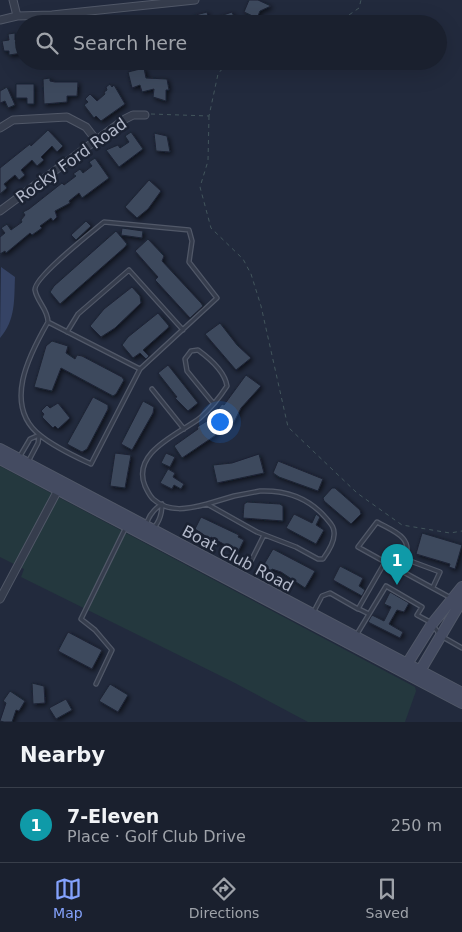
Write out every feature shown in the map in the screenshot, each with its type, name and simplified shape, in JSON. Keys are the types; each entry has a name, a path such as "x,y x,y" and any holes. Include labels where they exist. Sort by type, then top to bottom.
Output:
{"main road":[{"name":"Boat Club Road","path":"0,449 58,490 127,526 148,530 408,669"},
{"name":"Boat Club Road","path":"0,459 21,464 356,637 462,703"},
{"path":"420,671 441,636 458,601 462,586"},
{"path":"458,601 432,624 408,669 420,671 462,693"}],"street":[{"path":"13,0 17,15"},
{"path":"52,15 196,0"},
{"path":"0,20 15,16"},
{"name":"Rocky Ford Road","path":"0,212 125,119 133,115 145,115"},
{"path":"0,128 12,120 67,117 86,127 96,140"},
{"path":"0,599 58,490"}],"lane":[{"path":"104,222 189,230 192,235 189,262 217,298 140,369 91,464 39,435 23,412 21,399 22,374 48,322 48,314 35,291 35,285 44,274 104,222"},
{"path":"67,332 78,314 128,270 183,330"},
{"path":"48,322 140,369"},
{"path":"207,504 264,535 290,544 320,560 325,556 334,536 333,527 317,509 298,497 281,492 250,493 176,510 153,499 146,490 141,475 142,469 153,450 204,414 226,389 227,383 218,368 198,350 191,352 186,359 187,371 213,403"},
{"path":"152,389 184,429"},
{"path":"21,464 38,443 39,435"},
{"path":"21,464 30,439 39,435"},
{"path":"148,530 162,514 162,504"},
{"path":"148,530 154,509 162,504"},
{"path":"399,569 405,559 408,544 404,537 377,522 358,547 458,601"},
{"path":"96,684 112,650 95,630 81,619 127,526"},
{"path":"251,561 264,535"},
{"path":"405,559 440,572 432,587"},
{"path":"358,609 385,562"},
{"path":"356,637 386,586 422,607 417,615 432,624 441,636 462,648"},
{"path":"312,614 322,596 330,593 369,614"}],"path":[{"path":"349,15 359,8 361,0"},
{"path":"221,70 218,74 209,116 208,161 200,187 211,228 243,258 251,274 261,306 288,427 357,493 402,525 450,533 462,531"},
{"path":"145,115 209,116"}],"shaded area":[{"path":"0,466 415,687 416,691 405,722 308,722 231,681 21,577 24,569 0,557"}],"water":[{"path":"1,267 15,277 12,317 0,338"}],"building":[{"path":"249,0 258,0 271,6 260,11 258,15 250,15 244,12"},
{"path":"207,12 208,15 196,15"},
{"path":"15,33 15,54 9,55 9,51 4,51 2,41 9,40 8,34"},
{"path":"144,70 146,78 167,79 169,90 166,90 166,101 153,97 154,89 142,92 140,85 132,88 128,72"},
{"path":"50,78 50,81 55,82 78,82 77,96 67,96 67,102 44,104 43,79"},
{"path":"16,84 34,84 34,104 27,104 27,98 16,98"},
{"path":"110,84 112,87 114,85 125,104 101,121 96,116 94,118 84,105 88,102 85,99 90,94 97,101 105,94 106,87"},
{"path":"7,87 15,105 8,108 5,101 0,103 0,91"},
{"path":"48,130 63,146 57,152 52,146 41,157 44,160 37,166 32,160 21,170 25,175 19,180 15,175 4,184 7,188 0,194 0,168 30,144 31,146"},
{"path":"131,132 143,149 119,167 106,150 118,145 120,148 129,142 125,136"},
{"path":"154,133 167,136 170,152 156,151"},
{"path":"95,158 109,178 82,198 79,193 69,201 70,203 55,211 57,217 53,221 51,218 40,226 42,228 32,235 30,233 6,253 5,251 0,254 0,237 5,233 1,228 7,224 11,230 22,222 21,220 25,215 23,212 62,183 64,185 76,176 73,174 80,169 83,173 92,166 89,162"},
{"path":"149,180 161,191 148,209 137,218 125,207"},
{"path":"86,221 91,226 76,240 71,235"},
{"path":"122,228 143,231 142,238 121,235"},
{"path":"116,231 127,244 125,247 60,304 50,292 54,286"},
{"path":"148,239 164,256 162,261 203,306 190,318 155,280 158,277 135,251"},
{"path":"132,287 140,296 141,303 115,328 101,337 90,326 104,309"},
{"path":"158,313 169,326 168,328 143,350 149,356 146,359 140,353 133,358 122,345 128,337"},
{"path":"220,323 237,345 251,358 236,370 205,334"},
{"path":"52,341 68,346 66,353 75,359 77,355 82,356 122,377 124,380 116,394 113,396 61,368 52,391 34,387 46,346"},
{"path":"168,365 198,403 188,411 175,398 177,397 158,373"},
{"path":"246,375 261,386 241,408 233,424 216,412 222,404 224,405"},
{"path":"93,397 108,405 108,409 87,449 82,452 67,444"},
{"path":"143,401 154,407 153,413 132,450 121,444"},
{"path":"58,403 70,418 58,429 55,426 53,428 42,417 44,414 41,411 47,405 50,408"},
{"path":"212,418 220,430 215,433 216,435 182,458 174,446 198,429 197,427"},
{"path":"115,453 131,455 125,488 110,486"},
{"path":"166,453 175,457 170,467 161,463"},
{"path":"259,454 264,473 217,483 213,465 232,463"},
{"path":"278,461 323,479 318,491 273,473"},
{"path":"168,469 175,473 173,477 184,484 181,489 174,485 172,489 160,483"},
{"path":"332,488 335,488 360,510 361,514 351,524 324,501 323,498"},
{"path":"247,502 280,504 283,506 283,521 243,518 244,504"},
{"path":"294,514 312,523 316,514 320,517 316,525 324,530 316,544 286,528"},
{"path":"201,517 239,535 238,537 244,540 238,552 211,537 210,539 195,529"},
{"path":"422,533 462,545 455,569 449,567 450,564 416,554"},
{"path":"273,549 315,571 305,588 281,572 272,569 271,571 263,566"},
{"path":"340,566 363,578 359,586 365,590 362,596 333,580"},
{"path":"390,592 409,603 404,612 397,610 389,624 403,632 400,638 368,622 372,615 384,621 391,607 384,604"},
{"path":"68,632 102,650 92,669 58,651"},
{"path":"32,683 44,686 45,703 33,704"},
{"path":"110,684 128,695 118,712 99,701"},
{"path":"10,691 25,701 19,711 16,710 12,722 0,721 6,703 3,701"},
{"path":"66,699 72,710 56,719 49,708"}],"place":[{"name":"7-Eleven","path":"397,585"}]}
